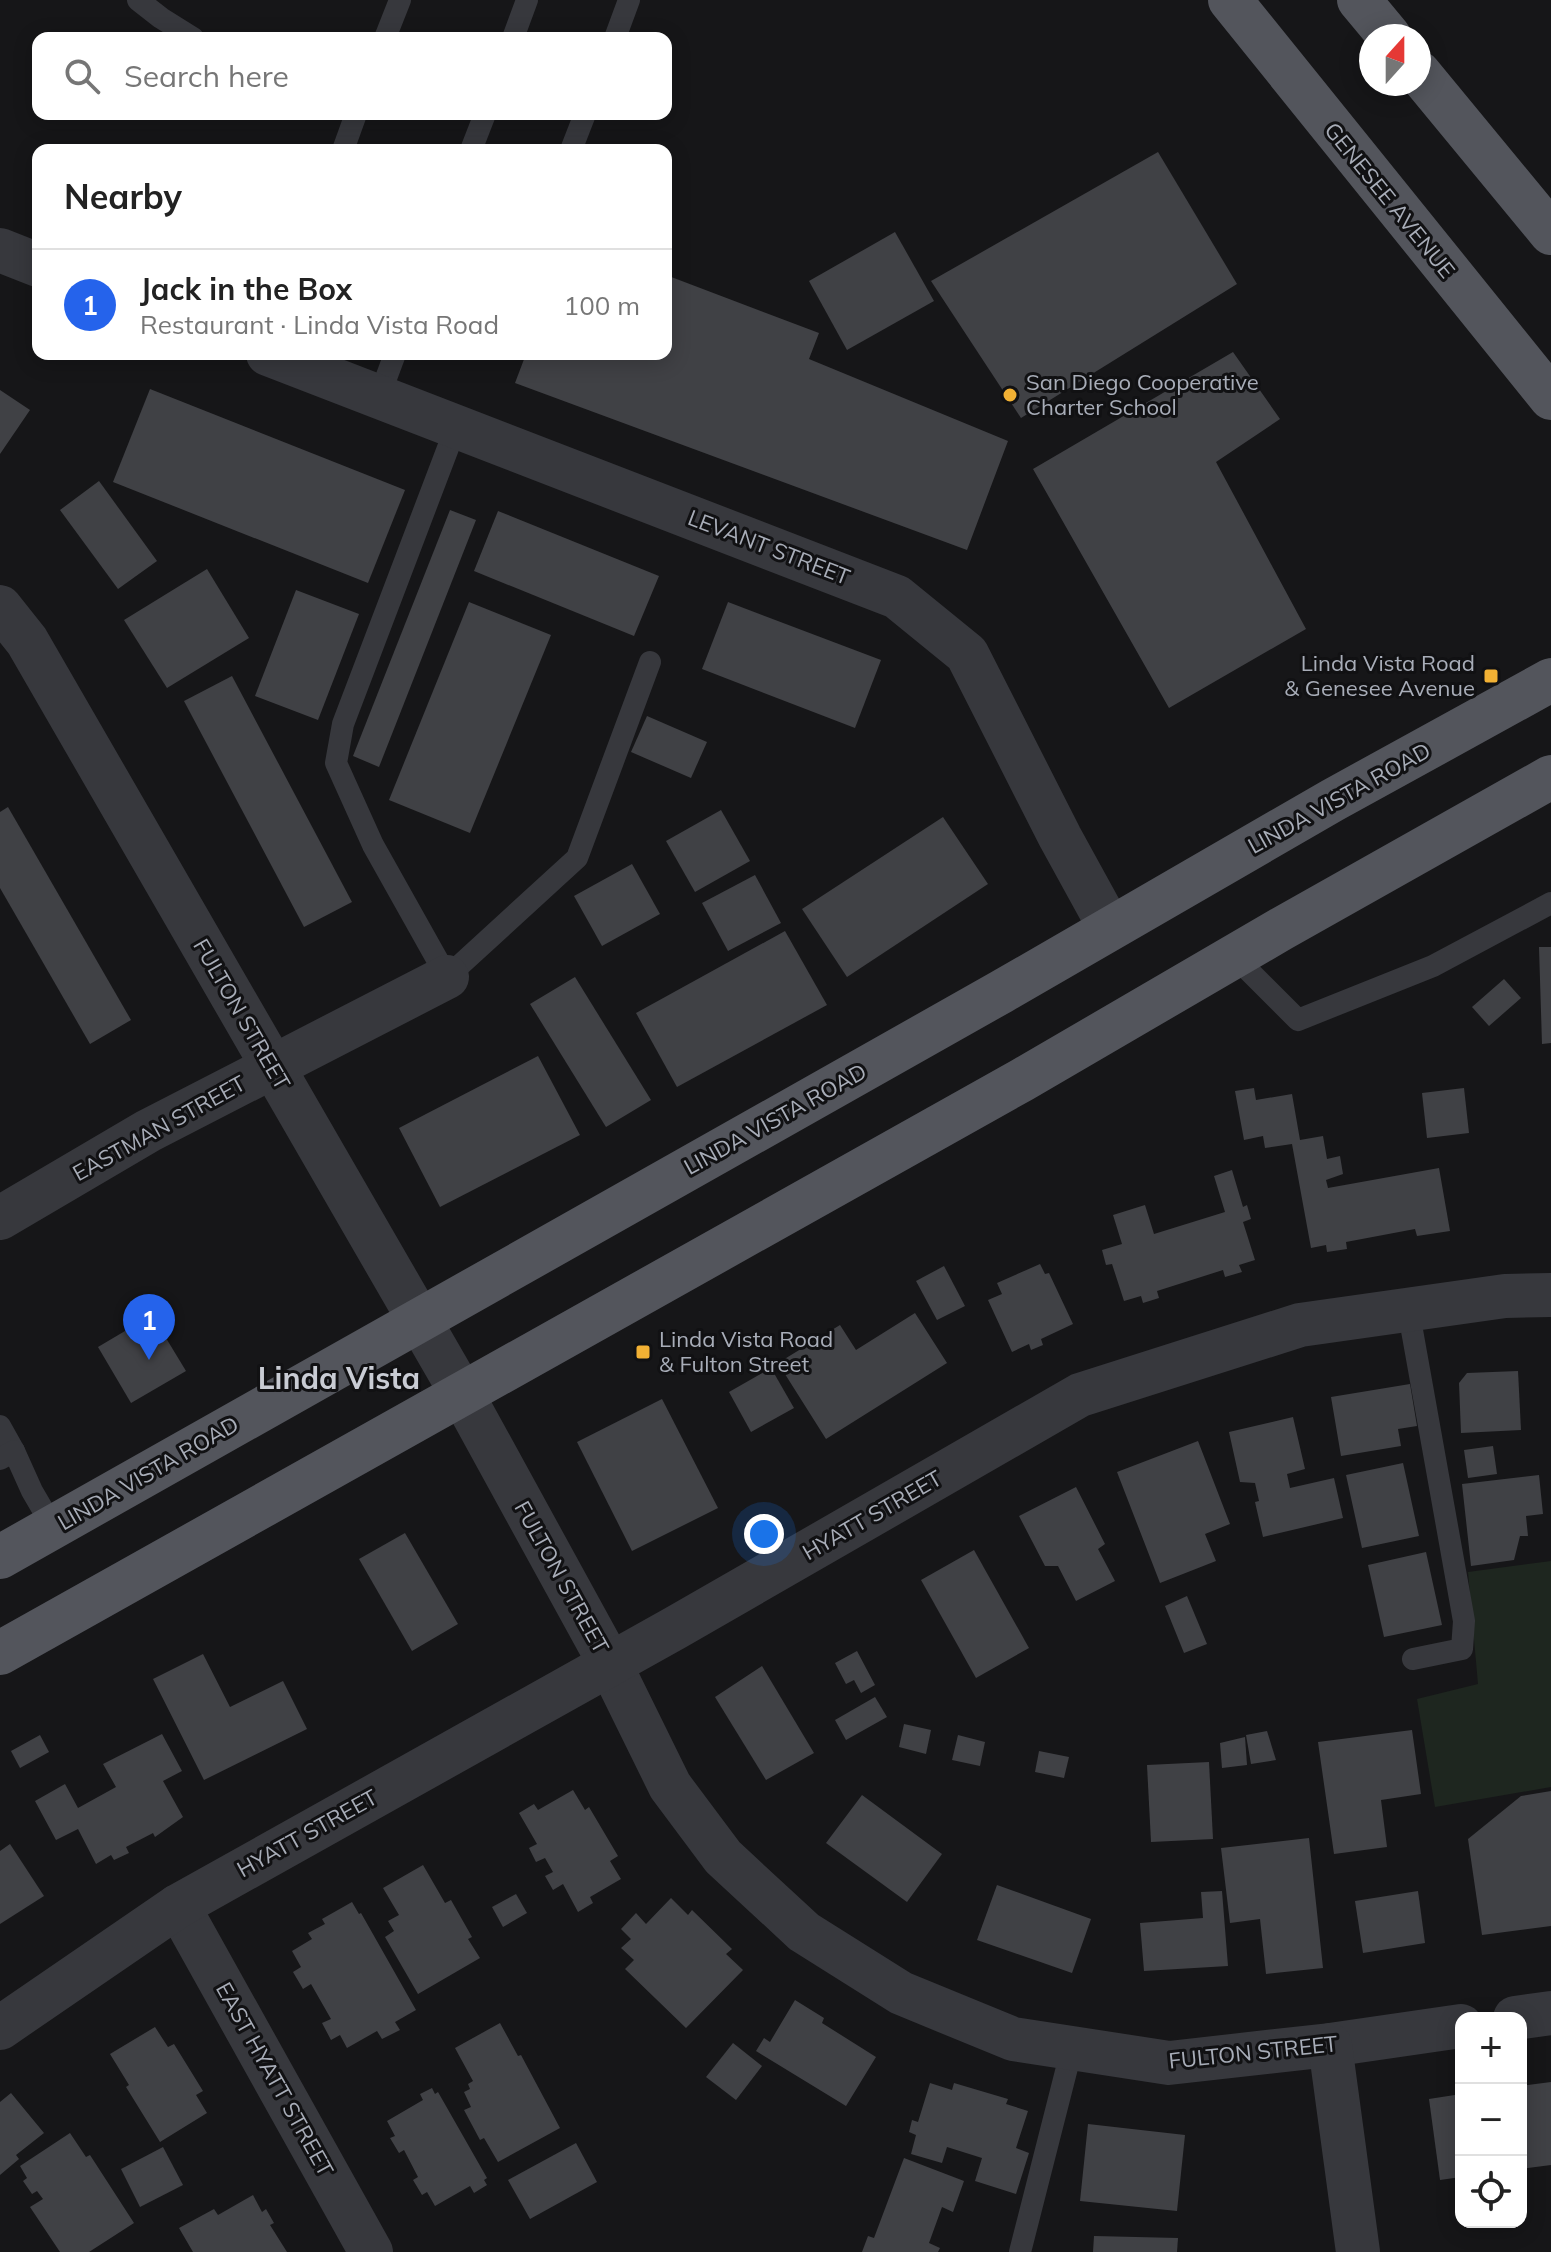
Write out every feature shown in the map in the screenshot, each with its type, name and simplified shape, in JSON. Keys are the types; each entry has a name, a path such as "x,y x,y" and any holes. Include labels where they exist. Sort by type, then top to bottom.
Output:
{"main road":[{"name":"GENESEE AVENUE","path":"1230,0 1551,398"},
{"path":"1359,0 1379,24"},
{"path":"1431,88 1551,233"},
{"name":"LINDA VISTA ROAD","path":"0,1557 1001,992 1333,800 1551,680"},
{"path":"0,1653 1022,1080 1551,777"}],"street":[{"path":"0,250 32,263"},
{"name":"LEVANT STREET","path":"283,360 897,597 967,654 1110,928"},
{"name":"FULTON STREET","path":"0,607 27,641 462,1394 609,1662 670,1786 723,1857 804,1932 901,1993 1013,2039 1169,2063 1455,2027"},
{"name":"EASTMAN STREET","path":"0,1218 148,1131 447,977"},
{"name":"HYATT STREET","path":"0,2028 178,1906 688,1620 1080,1395 1300,1325 1505,1296 1551,1295"},
{"name":"EAST HYATT STREET","path":"178,1906 371,2252"},
{"path":"1527,2016 1551,2013"},
{"path":"1330,2045 1358,2252"}],"lane":[{"path":"138,0 183,32"},
{"path":"387,32 400,0"},
{"path":"515,32 527,0"},
{"path":"617,32 629,0"},
{"path":"345,144 354,120"},
{"path":"473,144 483,120"},
{"path":"573,144 583,120"},
{"path":"379,397 393,360"},
{"path":"456,427 343,724 336,763 373,845 447,977 577,858 650,662"},
{"path":"1234,956 1298,1020 1433,966 1551,903"},
{"path":"1408,1308 1464,1621 1462,1649 1413,1659"},
{"path":"0,1426 7,1455 53,1527"},
{"path":"1020,2252 1072,2048"}],"shaded area":[{"path":"1551,1561 1551,1787 1435,1807 1417,1699 1478,1684 1468,1572"}],"building":[{"path":"1158,152 1237,284 1021,418 931,281"},
{"path":"895,232 934,301 847,350 809,281"},
{"path":"672,277 819,333 809,359 1008,441 967,550 515,383 524,360 672,360"},
{"path":"1233,352 1280,419 1216,462 1306,629 1169,708 1033,469"},
{"path":"150,389 405,490 368,583 113,482"},
{"path":"0,390 30,410 0,454"},
{"path":"99,481 157,561 118,589 60,510"},
{"path":"450,510 476,520 379,767 353,756"},
{"path":"498,511 659,576 634,636 474,571"},
{"path":"207,569 249,638 167,688 124,620"},
{"path":"296,590 359,614 318,720 255,696"},
{"path":"469,602 551,635 470,833 389,800"},
{"path":"728,602 881,660 855,728 702,669"},
{"path":"232,676 352,902 304,927 184,701"},
{"path":"647,716 707,742 691,778 631,752"},
{"path":"8,807 131,1020 90,1044 0,888 0,812"},
{"path":"721,810 750,861 695,892 666,841"},
{"path":"943,817 988,884 847,977 802,909"},
{"path":"632,864 660,914 602,946 574,896"},
{"path":"755,875 781,923 728,951 702,903"},
{"path":"785,931 827,1005 677,1087 636,1013"},
{"path":"1539,947 1551,947 1551,1043 1542,1044"},
{"path":"575,977 651,1100 606,1127 530,1004"},
{"path":"1504,979 1521,998 1489,1026 1472,1007"},
{"path":"538,1056 580,1135 440,1207 399,1128"},
{"path":"1254,1088 1256,1100 1292,1094 1300,1140 1323,1136 1327,1159 1340,1156 1343,1174 1326,1180 1328,1188 1439,1168 1450,1231 1417,1236 1415,1229 1346,1242 1347,1249 1327,1252 1326,1245 1311,1248 1292,1144 1265,1148 1263,1136 1244,1140 1235,1091"},
{"path":"1464,1088 1469,1133 1427,1138 1422,1093"},
{"path":"1232,1170 1243,1207 1247,1205 1251,1219 1243,1222 1255,1260 1239,1265 1242,1272 1225,1277 1223,1270 1157,1291 1159,1298 1143,1303 1141,1296 1124,1301 1112,1264 1106,1265 1102,1250 1122,1244 1113,1215 1145,1205 1154,1234 1225,1212 1214,1176"},
{"path":"1040,1264 1045,1274 1049,1273 1073,1324 1041,1339 1043,1345 1031,1350 1029,1344 1012,1352 988,1300 1002,1294 997,1283"},
{"path":"944,1266 965,1306 937,1320 916,1281"},
{"path":"915,1313 947,1363 826,1439 778,1363 840,1325 856,1350"},
{"path":"152,1315 186,1371 131,1403 98,1347"},
{"path":"771,1368 794,1408 751,1432 729,1392"},
{"path":"1518,1371 1521,1430 1461,1433 1459,1383 1467,1373"},
{"path":"1410,1384 1417,1426 1398,1429 1401,1446 1341,1456 1331,1397"},
{"path":"662,1399 718,1508 632,1551 577,1442"},
{"path":"1293,1417 1305,1469 1287,1474 1290,1488 1334,1478 1343,1518 1263,1537 1255,1502 1259,1501 1255,1483 1240,1482 1229,1432"},
{"path":"1198,1441 1230,1524 1205,1534 1216,1561 1160,1583 1117,1472"},
{"path":"1493,1446 1497,1474 1468,1478 1464,1450"},
{"path":"1403,1463 1419,1536 1362,1548 1346,1475"},
{"path":"1539,1475 1543,1514 1526,1516 1528,1536 1520,1536 1514,1560 1471,1566 1462,1484"},
{"path":"1076,1487 1105,1544 1098,1549 1115,1581 1076,1601 1058,1566 1045,1566 1019,1516"},
{"path":"405,1533 458,1624 412,1651 359,1559"},
{"path":"974,1550 1029,1648 976,1678 921,1580"},
{"path":"1426,1552 1442,1625 1384,1637 1368,1565"},
{"path":"1187,1596 1207,1644 1184,1653 1165,1606"},
{"path":"857,1651 875,1685 861,1693 854,1680 846,1684 835,1663"},
{"path":"203,1654 230,1707 283,1681 307,1729 204,1780 153,1679"},
{"path":"762,1666 814,1753 766,1780 715,1697"},
{"path":"875,1697 887,1717 846,1740 835,1720"},
{"path":"904,1724 931,1730 926,1754 899,1747"},
{"path":"1412,1730 1421,1794 1381,1800 1387,1847 1334,1854 1318,1742"},
{"path":"1267,1731 1276,1760 1251,1764 1246,1735"},
{"path":"162,1734 182,1771 163,1781 183,1817 155,1837 153,1833 126,1847 129,1853 114,1860 111,1855 96,1864 78,1829 56,1840 35,1801 65,1784 78,1808 116,1787 103,1764"},
{"path":"40,1735 49,1752 20,1768 11,1751"},
{"path":"958,1735 985,1742 980,1766 952,1760"},
{"path":"1245,1737 1247,1765 1222,1768 1220,1743"},
{"path":"1039,1751 1069,1757 1064,1778 1035,1772"},
{"path":"1209,1762 1213,1839 1151,1842 1147,1765"},
{"path":"573,1790 585,1810 589,1807 618,1856 610,1861 621,1879 590,1897 593,1903 578,1912 563,1884 553,1890 545,1876 553,1872 545,1858 536,1862 529,1848 537,1844 519,1813 534,1804 538,1810"},
{"path":"1551,1791 1551,1926 1482,1935 1468,1839 1521,1796"},
{"path":"862,1795 942,1854 907,1902 826,1843"},
{"path":"1309,1838 1323,1968 1266,1974 1260,1919 1230,1923 1221,1848"},
{"path":"10,1844 44,1896 0,1924 0,1851"},
{"path":"423,1865 445,1903 451,1900 480,1958 418,1994 385,1937 394,1931 388,1921 399,1915 383,1888"},
{"path":"997,1885 1091,1919 1072,1973 977,1940"},
{"path":"1222,1891 1228,1966 1144,1971 1140,1923 1203,1918 1201,1892"},
{"path":"1418,1891 1425,1943 1363,1953 1355,1901"},
{"path":"516,1894 527,1913 503,1927 492,1907"},
{"path":"671,1898 688,1915 692,1910 732,1949 726,1954 743,1970 686,2028 625,1969 634,1960 621,1948 631,1939 621,1929 636,1913 646,1924"},
{"path":"352,1902 416,2010 395,2022 400,2030 382,2039 377,2031 347,2048 340,2035 331,2040 322,2023 331,2019 311,1984 303,1989 293,1972 301,1967 292,1951 312,1939 308,1933 325,1924 322,1919"},
{"path":"795,2000 824,2018 822,2023 876,2057 846,2106 756,2051 764,2038 770,2042"},
{"path":"500,2023 560,2128 498,2162 484,2138 480,2140 464,2110 471,2107 464,2092 470,2089 468,2084 473,2081 455,2048"},
{"path":"155,2027 168,2047 174,2044 203,2091 196,2095 207,2113 160,2142 110,2054"},
{"path":"733,2043 762,2066 736,2100 706,2077"},
{"path":"1551,2082 1551,2165 1527,2168 1527,2085"},
{"path":"930,2083 952,2090 954,2083 1008,2099 1006,2104 1028,2111 1016,2148 1029,2153 1016,2194 975,2181 982,2158 947,2147 942,2163 911,2154 916,2135 909,2132 912,2120 918,2122"},
{"path":"432,2088 435,2094 438,2092 487,2178 484,2180 487,2185 474,2193 470,2186 435,2206 427,2192 422,2195 413,2180 418,2177 404,2150 399,2153 390,2138 395,2136 387,2121 423,2100 420,2094"},
{"path":"11,2093 44,2133 16,2155 19,2159 0,2175 0,2102"},
{"path":"1455,2095 1455,2178 1440,2180 1429,2099"},
{"path":"1088,2124 1185,2135 1177,2211 1080,2201"},
{"path":"70,2133 86,2157 90,2155 134,2223 89,2252 60,2252 30,2207 43,2199 37,2191 32,2194 23,2181 27,2178 20,2166"},
{"path":"576,2143 597,2182 530,2219 508,2180"},
{"path":"163,2147 183,2185 140,2207 121,2169"},
{"path":"904,2158 964,2181 953,2212 942,2207 929,2243 940,2248 938,2252 862,2252 868,2236 874,2238"},
{"path":"253,2195 262,2212 266,2209 274,2223 270,2225 287,2252 193,2252 179,2228 214,2209 218,2215"},
{"path":"1094,2236 1178,2238 1177,2252 1093,2252"}],"place":[{"name":"San Diego Cooperative Charter School","path":"1010,395"},
{"name":"Linda Vista Road & Genesee Avenue","path":"1491,676"},
{"name":"Linda Vista Road & Fulton Street","path":"643,1352"},
{"name":"Jack in the Box","path":"149,1360"}],"district":[{"name":"Linda Vista","path":"339,1378"}]}
